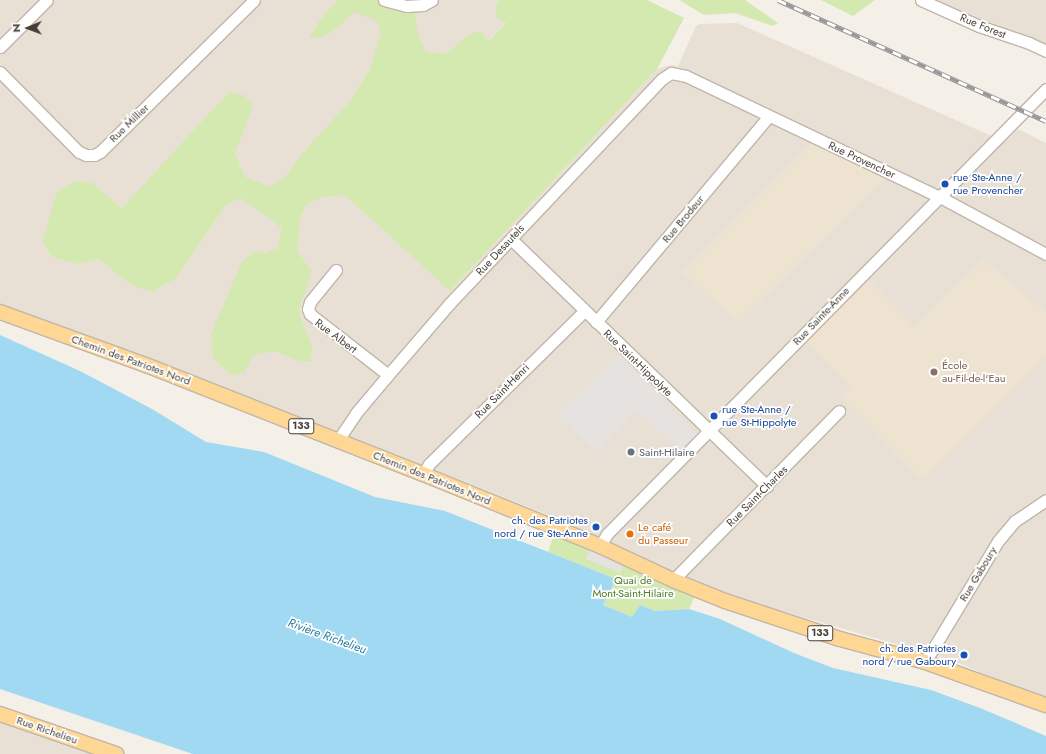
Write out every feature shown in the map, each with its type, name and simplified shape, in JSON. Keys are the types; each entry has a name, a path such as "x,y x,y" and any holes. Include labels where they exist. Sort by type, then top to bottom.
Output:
{"main road":[{"name":"Chemin des Patriotes Nord","path":"0,312 146,365 424,474 600,546 673,580 725,601 862,646 925,662 1046,705"},
{"name":"Rue Richelieu","path":"0,714 116,754"}],"street":[{"path":"0,47 47,0"},
{"name":"Rue Millier","path":"0,72 80,152 86,155 94,155 100,152 254,0"},
{"path":"384,0 406,6 423,5 432,0"},
{"name":"Rue Forest","path":"921,0 984,28 1029,43 1046,51"},
{"name":"Rue Provencher","path":"674,73 686,76 940,197 1046,254"},
{"name":"Rue Desautels","path":"338,440 356,413 449,304 662,79 668,74 674,73"},
{"name":"Rue Sainte-Anne","path":"600,546 607,534 1046,89"},
{"name":"Rue Brodeur","path":"596,322 769,116"},
{"name":"Rue Saint-Hippolyte","path":"511,239 767,486"},
{"name":"Rue Albert","path":"336,270 310,302 308,309 310,314 388,375"},
{"name":"Rue Saint-Henri","path":"424,474 429,464 584,311"},
{"name":"Rue Saint-Charles","path":"673,580 839,411"},
{"name":"Rue Gaboury","path":"925,662 998,541 1016,521 1046,500"}],"shaded area":[{"path":"0,0 528,0 488,41 450,291 657,69 671,65 678,66 696,26 700,24 737,23 1005,142 1018,129 1046,143 1046,700 951,660 734,597 664,570 563,521 436,470 0,304"},
{"path":"934,0 1046,0 1046,45 1035,39 1004,30"},
{"path":"812,143 885,178 737,323 683,272"},
{"name":"École au-Fil-de-l'Eau","path":"983,260 1046,312 1046,357 923,480 841,397 852,386 807,342 869,280 914,327"},
{"path":"618,356 699,435 683,451 636,410 598,452 557,416"},
{"path":"591,547 625,562 620,573 586,559"},
{"path":"0,722 43,736 93,754 0,754"}],"green space":[{"path":"338,0 411,0 418,34 426,52 446,54 469,34 481,31 489,41 506,23 496,17 496,6 499,0 647,0 684,18 657,69 450,291 345,195 323,197 307,204 300,217 297,250 312,272 299,309 302,322 312,346 311,361 299,361 275,351 253,355 244,373 231,375 213,358 211,335 241,263 253,252 265,253 277,248 282,229 272,220 241,198 226,205 176,278 152,292 131,285 99,259 77,264 51,256 43,241 49,218 57,192 75,181 92,183 122,208 229,92 244,95 253,106 235,153 245,177 270,187 285,177 303,153 351,100 370,69 381,33 377,21 354,12 336,29 322,37 309,38 320,20"},
{"path":"679,0 745,0 778,23 773,26 735,13 704,15"},
{"path":"821,0 875,0 853,16"},
{"name":"Quai de Mont-Saint-Hilaire","path":"555,531 696,594 689,609 655,611 640,605 632,617 603,605 616,579 548,552"}],"water":[{"name":"Rivière Richelieu","path":"0,335 80,371 152,409 206,442 264,452 375,497 445,511 616,579 603,605 632,617 640,605 655,611 689,609 720,619 794,653 833,668 931,690 980,708 1046,736 1046,754 193,754 0,689"}],"railway":[{"path":"778,0 1046,121"}],"place":[{"name":"rue Ste-Anne / rue Provencher","path":"945,184"},
{"name":"École au-Fil-de-l'Eau","path":"934,372"},
{"name":"rue Ste-Anne / rue St-Hippolyte","path":"714,416"},
{"name":"Saint-Hilaire","path":"631,452"},
{"name":"ch. des Patriotes nord / rue Ste-Anne","path":"596,527"},
{"name":"Le café du Passeur","path":"630,534"},
{"name":"ch. des Patriotes nord / rue Gaboury","path":"964,655"}]}
